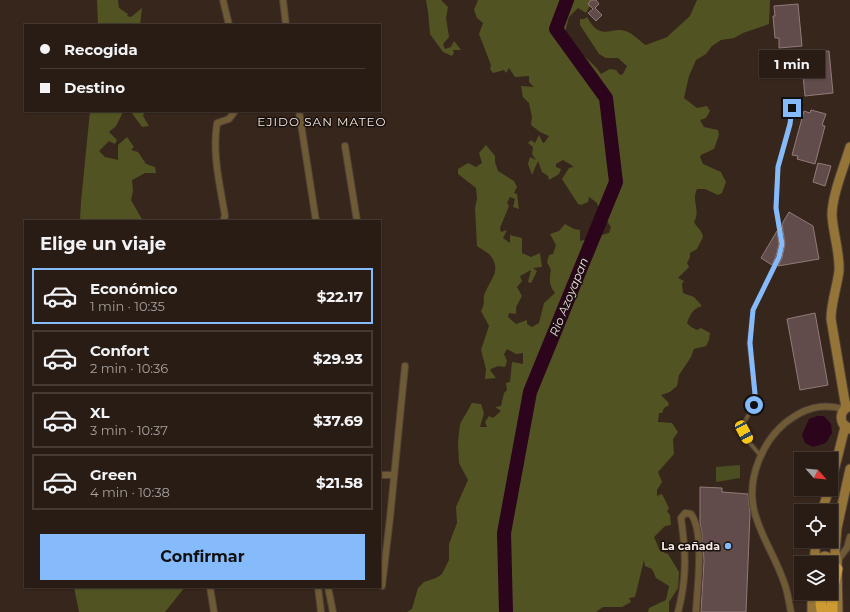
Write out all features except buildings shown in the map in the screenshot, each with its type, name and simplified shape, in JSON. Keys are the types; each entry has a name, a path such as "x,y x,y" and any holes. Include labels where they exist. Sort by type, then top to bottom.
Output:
{"highway":[{"path":"821,600 822,612"},
{"path":"832,600 832,612"}],"street":[{"path":"223,0 229,24"},
{"path":"283,0 286,24"},
{"path":"223,220 225,216 216,165 214,140 217,124 229,119 234,112"},
{"path":"299,112 316,220"},
{"path":"345,146 357,220"},
{"path":"838,460 848,428 841,420 841,416 847,408 846,388 831,319 831,307 837,284 839,260 832,214 835,197 850,147"},
{"path":"382,586 405,366"},
{"path":"792,612 785,585 758,524 751,494 754,472 770,438 777,430 798,414 818,406 847,408"},
{"path":"836,556 837,528 850,469"},
{"path":"381,475 393,475"},
{"path":"678,612 683,591 686,551 681,518 685,513 691,514 695,520 699,538 696,612"},
{"path":"838,563 847,548 850,537"},
{"path":"210,588 214,612"},
{"path":"318,588 322,612"},
{"path":"328,588 333,612"},
{"path":"812,600 812,612"},
{"path":"838,600 838,612"}],"lane":[{"path":"761,456 748,441 744,432 745,421 754,405 755,394 750,343 753,310 779,257 782,244 776,208 778,167 790,124 792,108"}],"green space":[{"path":"97,0 118,0 119,8 128,14 127,16 131,17 142,8 140,24 98,24"},
{"path":"426,0 441,0 448,7 446,18 449,37 443,44 445,49 451,47 454,41 461,50 453,50 454,53 452,56 443,52 430,34"},
{"path":"478,0 591,0 591,4 586,13 578,8 569,17 564,36 570,40 560,41 570,50 575,46 601,74 610,69 616,70 620,75 623,74 627,66 618,58 606,58 599,54 580,25 580,19 587,17 597,30 602,32 622,30 628,32 646,45 667,37 690,16 697,0 770,0 769,24 743,33 734,38 721,40 712,46 706,54 696,60 689,76 684,98 697,108 707,106 710,111 706,118 700,120 704,127 718,130 719,135 714,149 701,155 700,157 703,164 721,172 726,182 722,193 718,195 705,189 697,189 695,193 697,214 694,222 702,233 703,237 697,249 690,253 687,263 689,267 678,278 684,281 682,284 683,293 694,297 702,306 694,310 687,323 697,330 701,328 710,333 709,340 706,346 694,349 691,357 679,375 677,386 670,392 661,395 669,405 664,408 662,413 659,413 658,422 672,423 678,432 673,439 674,454 658,472 662,482 657,490 657,496 662,494 669,508 667,511 670,515 671,525 665,526 654,537 660,551 668,554 679,572 678,588 669,602 669,612 648,612 649,608 666,600 669,586 656,578 652,569 645,566 644,560 635,597 629,598 631,602 622,607 603,607 596,612 407,612 412,609 418,588 424,582 436,578 442,574 449,560 449,544 457,523 456,507 468,480 459,463 458,442 460,424 472,403 481,404 484,413 480,427 487,427 485,422 489,416 493,418 501,411 495,407 501,406 504,393 507,390 506,383 510,382 512,362 523,364 523,353 516,354 507,349 504,354 507,361 505,367 498,366 491,369 490,370 496,378 485,379 486,369 481,350 489,326 481,311 485,293 494,274 495,265 490,255 477,246 475,208 477,199 476,188 458,174 458,169 468,163 476,167 482,163 479,153 486,145 495,156 498,171 514,181 517,187 514,193 517,194 519,209 513,207 515,199 510,197 507,203 509,206 500,228 501,232 507,230 503,238 510,243 510,235 522,238 522,253 531,257 540,253 542,267 533,268 537,271 531,283 528,282 531,270 520,276 522,281 517,287 522,296 516,307 516,314 509,313 508,317 516,324 527,320 527,324 532,327 539,323 544,303 555,293 551,285 551,270 547,262 549,255 553,254 556,245 550,234 559,231 565,224 574,229 580,230 580,241 584,240 592,242 598,236 609,233 611,227 605,218 597,218 596,214 600,209 596,202 589,197 588,202 581,205 578,204 562,179 569,168 573,166 563,160 556,164 556,167 561,169 559,174 549,180 548,176 542,172 538,161 532,175 528,164 530,157 536,160 532,154 533,147 528,143 531,140 535,143 539,135 543,143 549,136 540,132 531,125 532,117 529,103 523,97 521,86 534,87 529,82 529,76 515,77 509,68 506,73 504,70 493,73 490,69 491,65 479,34 483,23 477,18 474,10"},
{"path":"90,112 123,112 116,126 109,132 117,140 115,144 109,141 99,151 105,157 118,160 118,145 127,137 134,147 131,150 138,152 146,164 155,167 156,173 145,173 132,180 133,191 131,200 142,220 80,220"},
{"path":"131,112 145,112 143,116 149,126 142,127"},
{"path":"740,465 740,478 716,482 716,467"},
{"path":"74,588 184,588 165,612 79,612"}],"shaded area":[{"path":"817,416 824,416 831,424 832,433 826,443 813,447 805,443 802,435 809,419"}],"waterway":[{"name":"Rio Azoyapan","path":"506,612 504,533 530,392 616,182 606,98 556,29 567,0"}],"place":[{"name":"La cañada","path":"728,546"}],"district":[{"name":"EJIDO SAN MATEO","path":"322,122"}],"route":[{"path":"754,405 755,386 750,343 753,310 779,257 782,244 776,208 778,167 790,124 792,108"}]}
